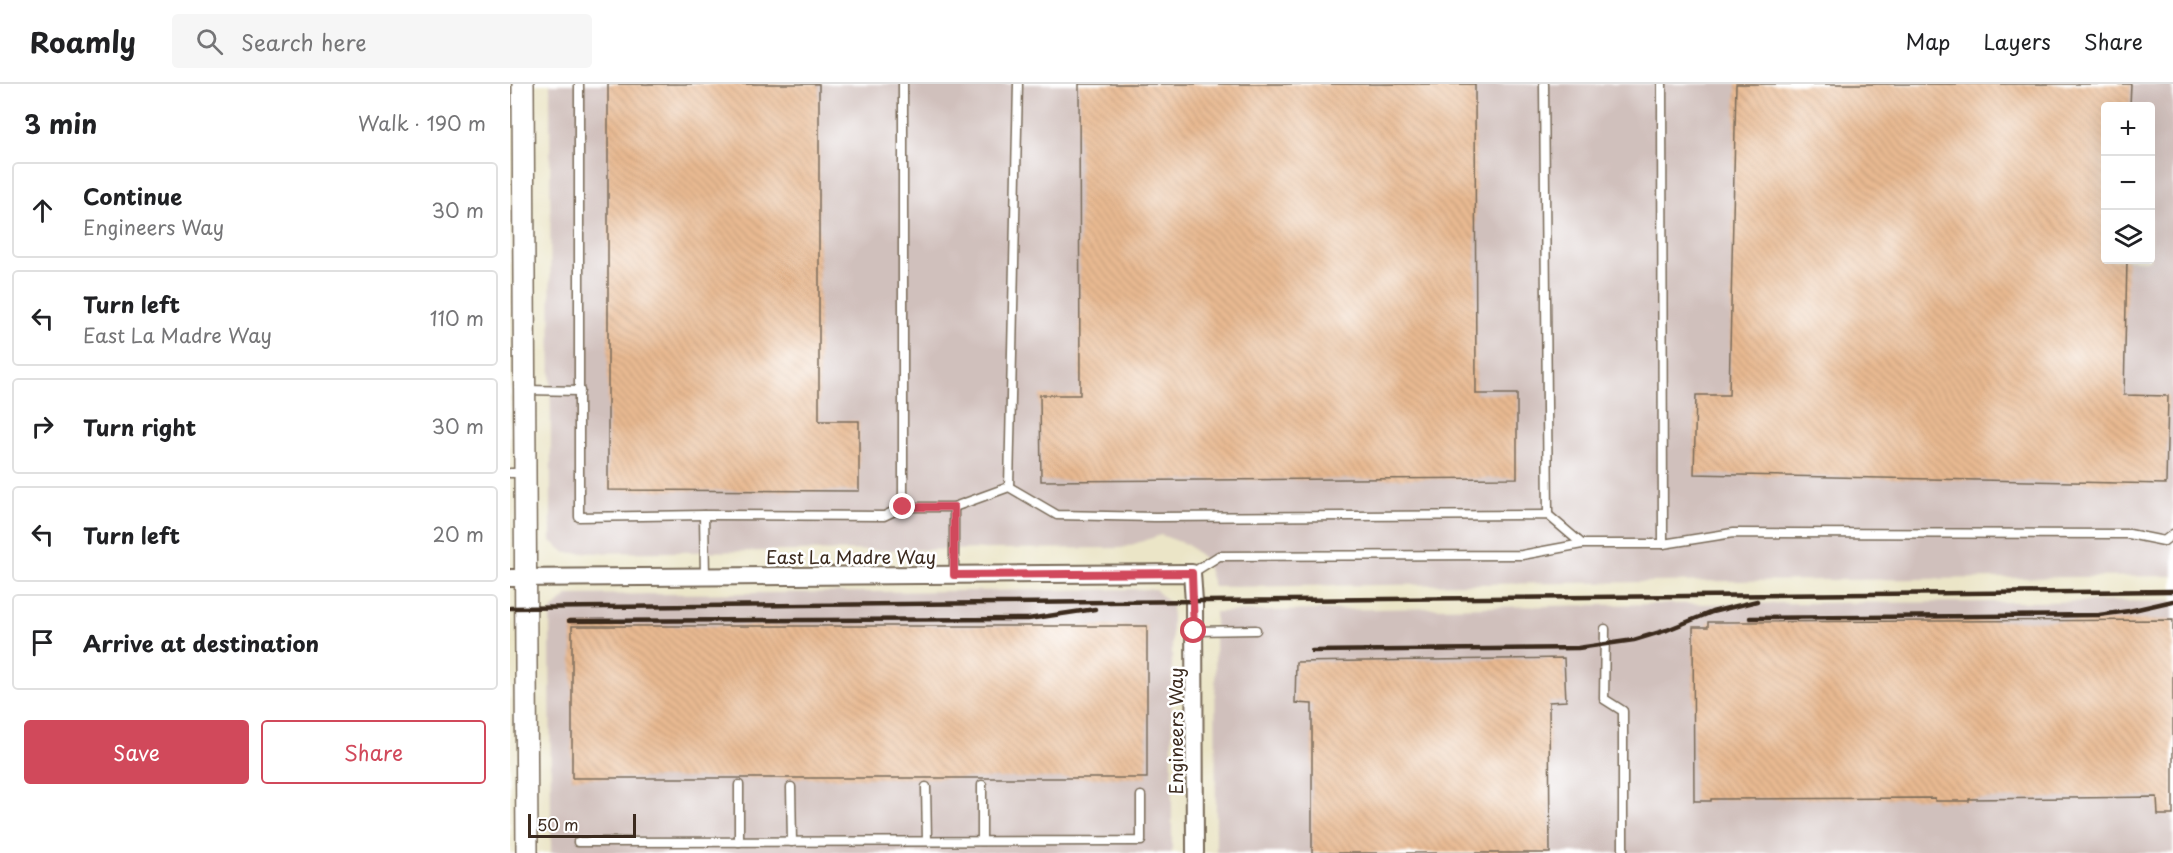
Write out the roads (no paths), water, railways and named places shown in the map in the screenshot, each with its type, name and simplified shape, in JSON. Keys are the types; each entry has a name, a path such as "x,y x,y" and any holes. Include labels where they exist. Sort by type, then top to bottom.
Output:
{"street":[{"path":"523,84 520,164 526,390 518,473 518,578 527,853"},
{"name":"East La Madre Way","path":"518,578 1192,573"},
{"name":"Engineers Way","path":"1192,573 1195,853"}],"lane":[{"path":"579,84 579,517 884,516 903,507 954,507 1009,487 1057,514 1155,517 1548,515 1582,544"},
{"path":"903,84 903,507"},
{"path":"1009,487 1018,84"},
{"path":"1544,84 1548,515"},
{"path":"1662,84 1663,544"},
{"path":"526,390 580,391"},
{"path":"954,507 954,575"},
{"path":"704,515 705,577"},
{"path":"1192,573 1219,556 1521,555 1582,544 1663,544 1733,533 2128,534 2164,541 2173,534"},
{"path":"1605,629 1604,699 1623,711 1623,853"},
{"path":"1194,631 1256,630"},
{"path":"739,785 739,842"},
{"path":"982,785 982,841"},
{"path":"791,787 792,842"},
{"path":"926,787 927,841"},
{"path":"578,842 1141,840 1141,796"}],"railway":[{"path":"510,608 2173,591"},
{"path":"1312,651 1578,648 1634,640 1712,612 1757,601"},
{"path":"1750,618 2099,615 2173,601"},
{"path":"569,621 1028,619 1095,609"}]}
